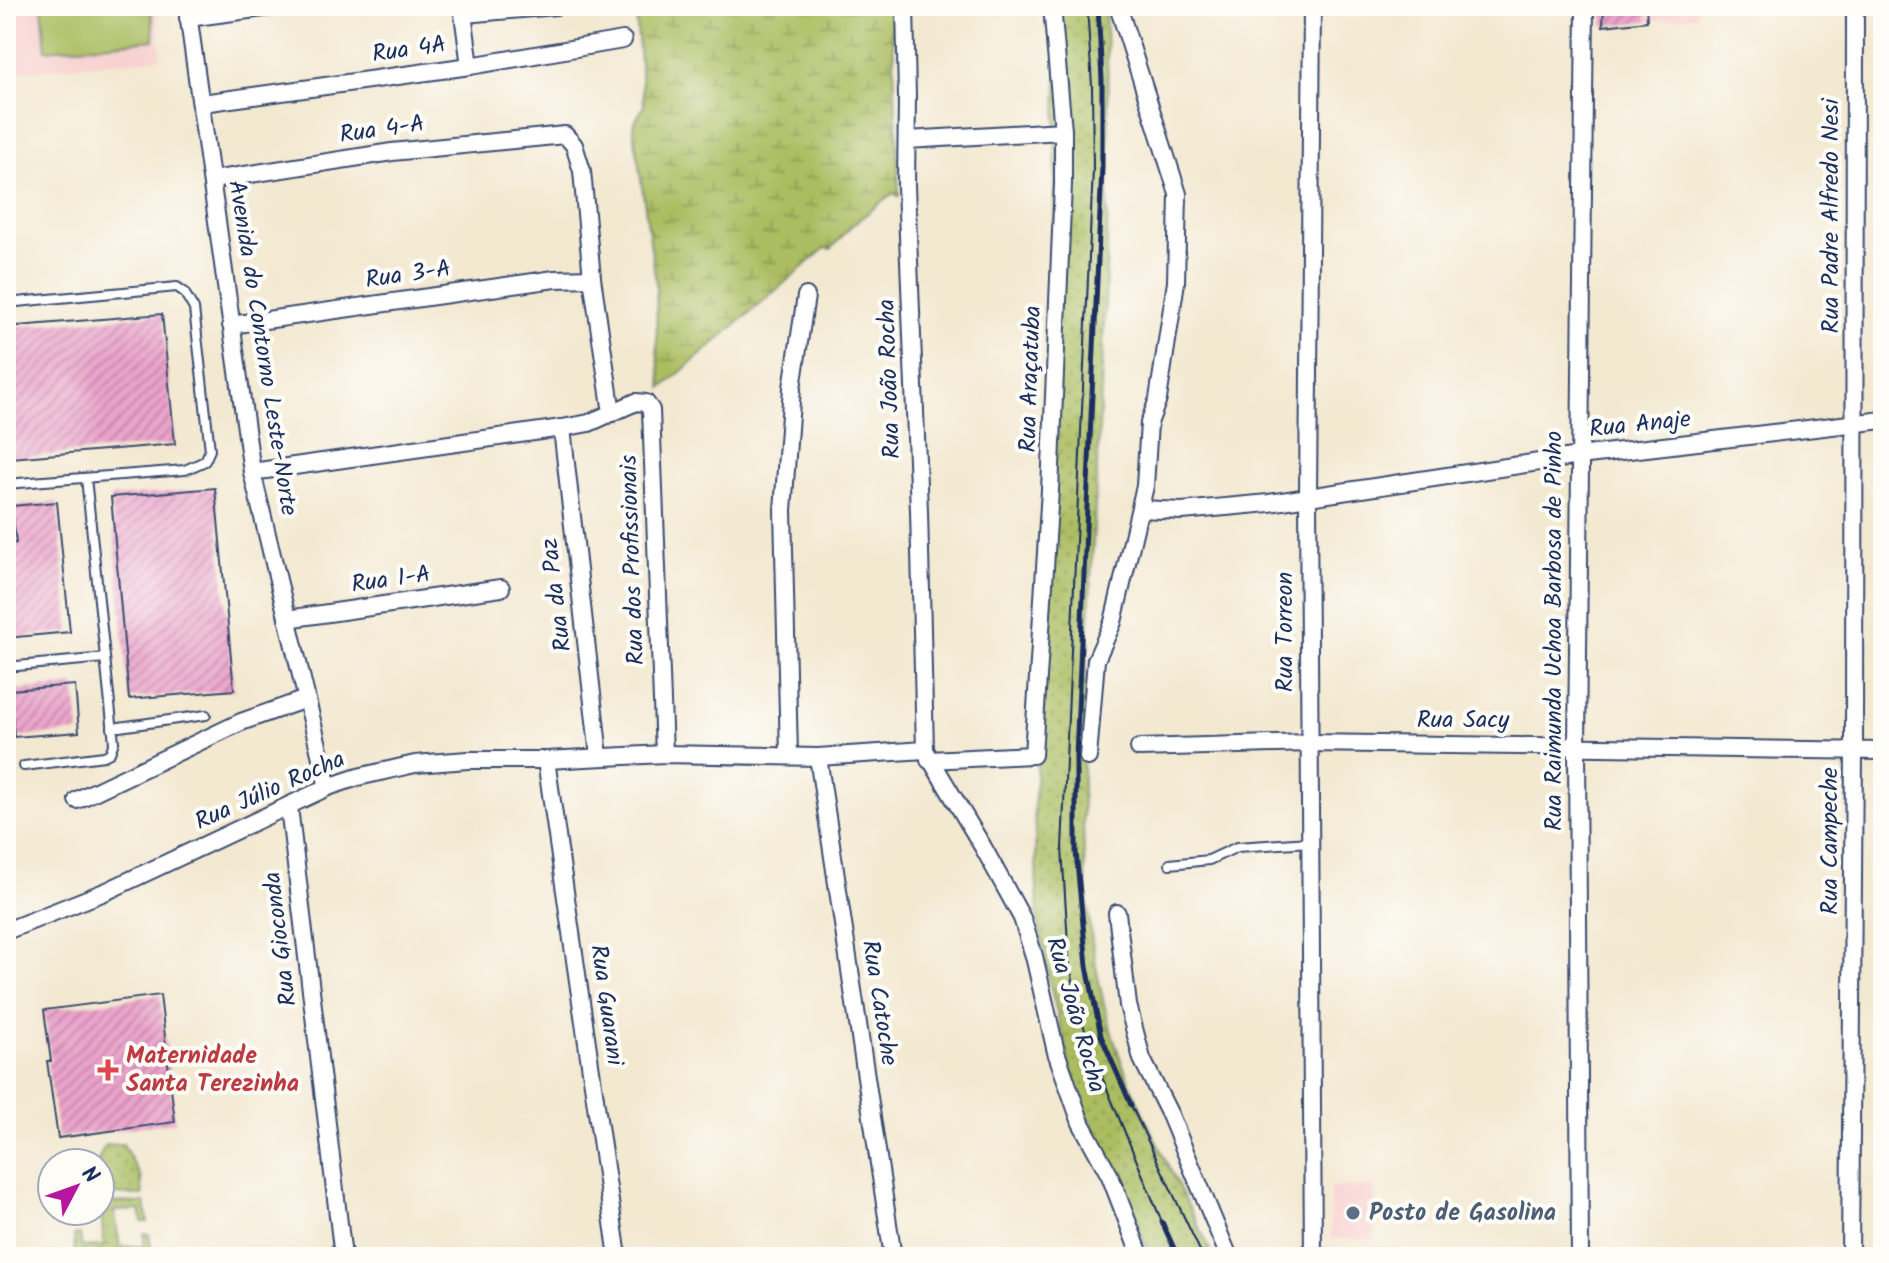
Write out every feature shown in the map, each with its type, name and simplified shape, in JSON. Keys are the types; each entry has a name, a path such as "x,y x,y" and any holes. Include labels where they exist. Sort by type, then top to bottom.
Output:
{"street":[{"path":"187,12 279,6"},
{"path":"470,66 463,10 556,6"},
{"name":"Rua João Rocha","path":"905,6 906,186 927,755 1022,918 1056,1052 1081,1123 1110,1176 1141,1257"},
{"name":"Rua Araçatuba","path":"927,755 1033,755 1050,490 1063,131 1052,6"},
{"path":"1088,757 1096,660 1113,622 1141,509 1149,423 1158,399 1176,282 1178,194 1118,6"},
{"name":"Rua Torreon","path":"1312,6 1308,498 1313,1257"},
{"name":"Rua Raimunda Uchoa Barbosa de Pinho","path":"1580,1257 1577,745 1585,6"},
{"name":"Rua Padre Alfredo Nesi","path":"1855,6 1855,425"},
{"name":"Avenida do Contorno Leste-Norte","path":"187,12 252,472 328,787"},
{"name":"Rua 4A","path":"202,103 470,66 623,40"},
{"path":"907,140 1063,131"},
{"name":"Rua 4-A","path":"212,180 392,152 558,133 565,135 574,145 582,171 592,278"},
{"path":"592,278 612,413"},
{"name":"Rua 3-A","path":"231,325 540,281 592,278"},
{"path":"789,756 783,510 792,388 806,296"},
{"name":"Rua dos Profissionais","path":"252,472 562,428 589,423 636,402 646,403 651,410 664,754"},
{"name":"Rua Anaje","path":"1141,509 1182,511 1308,498 1579,456 1883,420"},
{"name":"Rua Campeche","path":"1850,1257 1855,425"},
{"name":"Rua da Paz","path":"562,428 599,756"},
{"name":"Rua 1-A","path":"287,619 501,588"},
{"path":"77,800 241,722 306,699"},
{"name":"Rua Sacy","path":"1139,748 1309,743 1883,751"},
{"path":"664,754 818,757 927,755"},
{"name":"Rua Júlio Rocha","path":"6,931 107,891 328,787 358,777 415,764 664,754"},
{"name":"Rua Catoche","path":"818,757 893,1257"},
{"name":"Rua Guarani","path":"546,760 618,1257"},
{"name":"Rua Gioconda","path":"289,807 343,1257"},
{"path":"1117,913 1128,1005 1142,1059 1170,1115 1229,1257"}],"lane":[{"path":"6,303 177,287 184,292 194,309 210,450 205,461 185,470 6,484"},
{"path":"24,766 104,756 110,753 114,742 86,478"},
{"path":"6,667 105,658"},
{"path":"112,728 206,715"},
{"path":"1170,864 1209,860 1237,847 1310,842"}],"shaded area":[{"path":"6,6 156,6 161,58 6,73"},
{"path":"1604,6 1697,6 1697,16 1603,26"},
{"name":"Posto de Gasolina","path":"1330,1187 1375,1187 1375,1239 1331,1239"}],"green space":[{"path":"42,6 151,6 154,40 46,50"},
{"path":"635,6 892,6 899,196 893,193 851,226 831,249 825,248 662,388 657,350 656,282 633,125 644,106"},
{"path":"1058,6 1105,6 1108,80 1105,302 1083,751 1087,904 1104,1004 1123,1066 1150,1129 1210,1250 1149,1252 1071,1071 1038,920 1034,807 1048,625"},
{"path":"123,1144 141,1178 143,1195 116,1194 116,1147 105,1145"},
{"path":"116,1202 145,1203 148,1222 142,1222 140,1210 116,1211"},
{"path":"116,1223 120,1247 144,1246 144,1234 149,1234 153,1257 75,1257 74,1235 80,1234 82,1247 104,1246 102,1227 116,1227"}],"building":[{"path":"1604,6 1646,6 1647,21 1603,26"},
{"path":"162,314 175,444 11,458 6,405 6,327"},
{"path":"215,488 234,690 129,699 111,497"},
{"path":"57,502 70,632 6,638 6,544 16,543 12,506"},
{"path":"75,685 79,732 14,737 10,690"},
{"name":"Maternidade Santa Terezinha","path":"160,995 175,1122 58,1138 47,1061 51,1061 44,1010"}],"tram line":[{"path":"1087,6 1093,169 1062,848 1069,959 1077,1002 1090,1048 1162,1222"},
{"path":"1131,1105 1203,1257"}],"railway":[{"path":"1098,6 1102,167 1076,756 1076,852 1087,966 1101,1036 1131,1105"},
{"path":"1162,1222 1178,1257"}],"place":[{"name":"Maternidade Santa Terezinha","path":"108,1070"},
{"name":"Posto de Gasolina","path":"1353,1213"}]}
